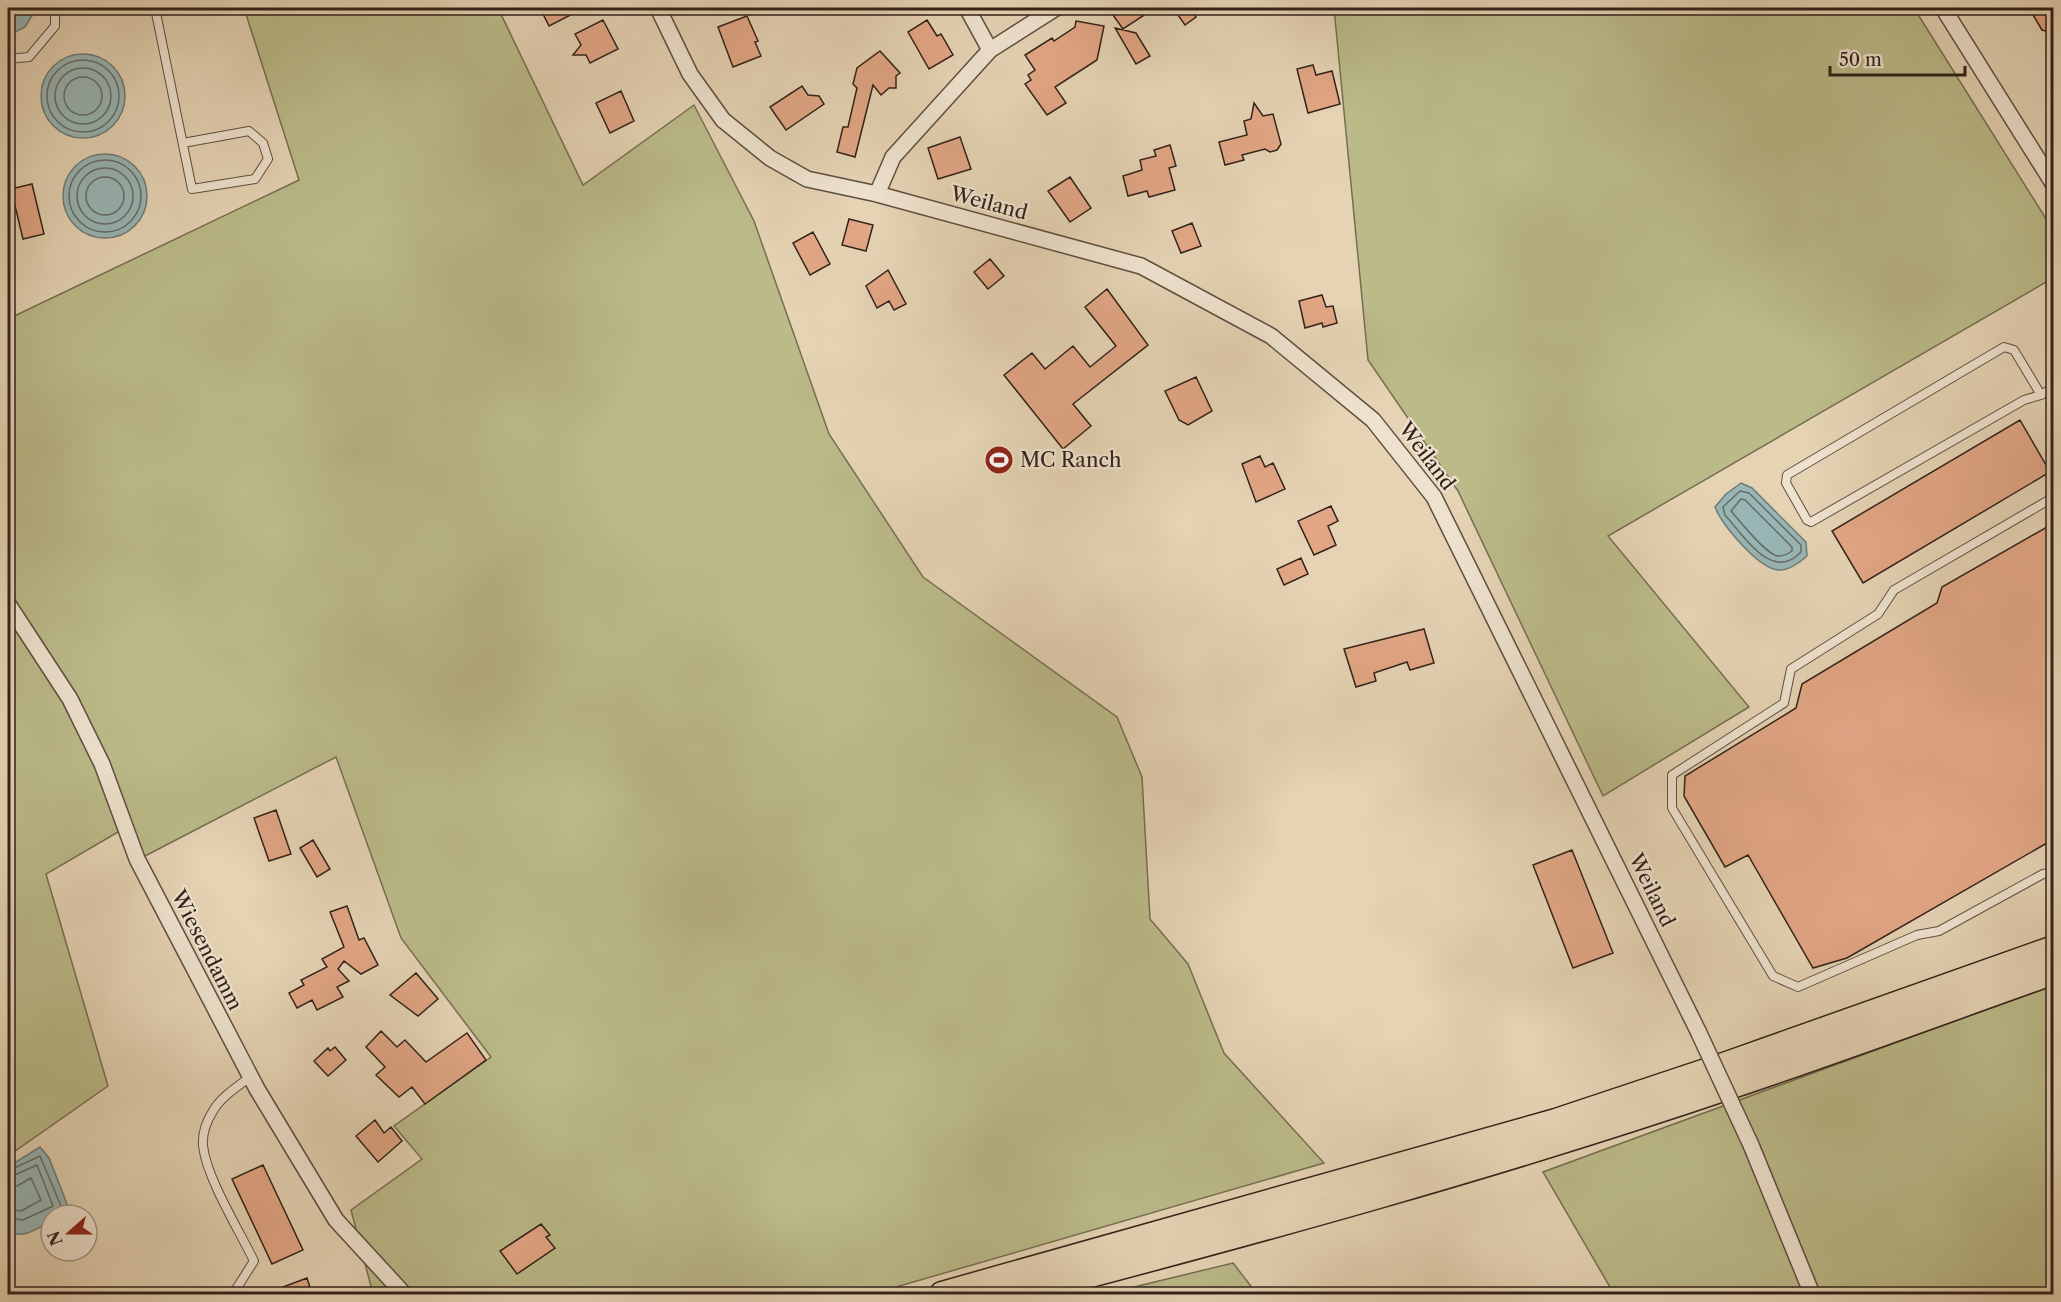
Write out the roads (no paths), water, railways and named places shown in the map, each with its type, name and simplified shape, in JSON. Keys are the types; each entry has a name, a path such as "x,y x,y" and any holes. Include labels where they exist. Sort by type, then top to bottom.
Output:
{"highway":[{"path":"942,1294 1556,1121 1724,1065 2054,948"},
{"path":"1018,1294 1188,1250 1564,1140 1734,1085 2054,972"}],"street":[{"name":"Weiland","path":"658,8 690,74 723,120 770,158 807,179 876,194 1141,266 1271,336 1373,420 1434,497 1698,1031 1751,1145 1812,1294"},
{"path":"967,8 990,50"},
{"path":"876,194 893,157 990,50 1056,8"},
{"path":"1943,8 2054,184"},
{"name":"Wiesendamm","path":"8,604 70,699 102,764 136,859 250,1077 336,1220 404,1294"}],"lane":[{"path":"8,58 29,57 55,26 55,8"},
{"path":"155,8 192,189 255,179 268,159 263,144 249,131 183,143"},
{"path":"2040,395 2014,350 2004,347 1788,475 1786,483 1807,520 1811,522 2024,400 2040,395 2054,387"},
{"path":"2054,497 1894,590 1878,614 1791,669 1784,703 1672,775 1672,808 1773,976 1798,987 1917,934 1939,931 2043,874 2054,872"},
{"path":"233,1294 254,1261 206,1159 203,1137 207,1121 220,1101 250,1077"}],"water":[{"path":"8,8 37,8 25,27 8,36"},
{"path":"83,54 99,57 113,66 122,80 125,96 122,112 113,126 99,135 83,138 67,135 53,126 44,112 41,96 44,80 53,66 67,57"},
{"path":"105,154 121,157 135,166 144,180 147,196 144,212 135,226 121,235 105,238 89,235 75,226 66,212 63,196 66,180 75,166 89,157"},
{"path":"1741,483 1752,488 1806,542 1807,556 1797,564 1778,570 1761,562 1725,524 1715,507 1726,494"},
{"path":"40,1147 49,1158 67,1203 39,1203 39,1228 24,1234 8,1230 8,1167"}],"place":[{"name":"MC Ranch","path":"999,460"}]}
